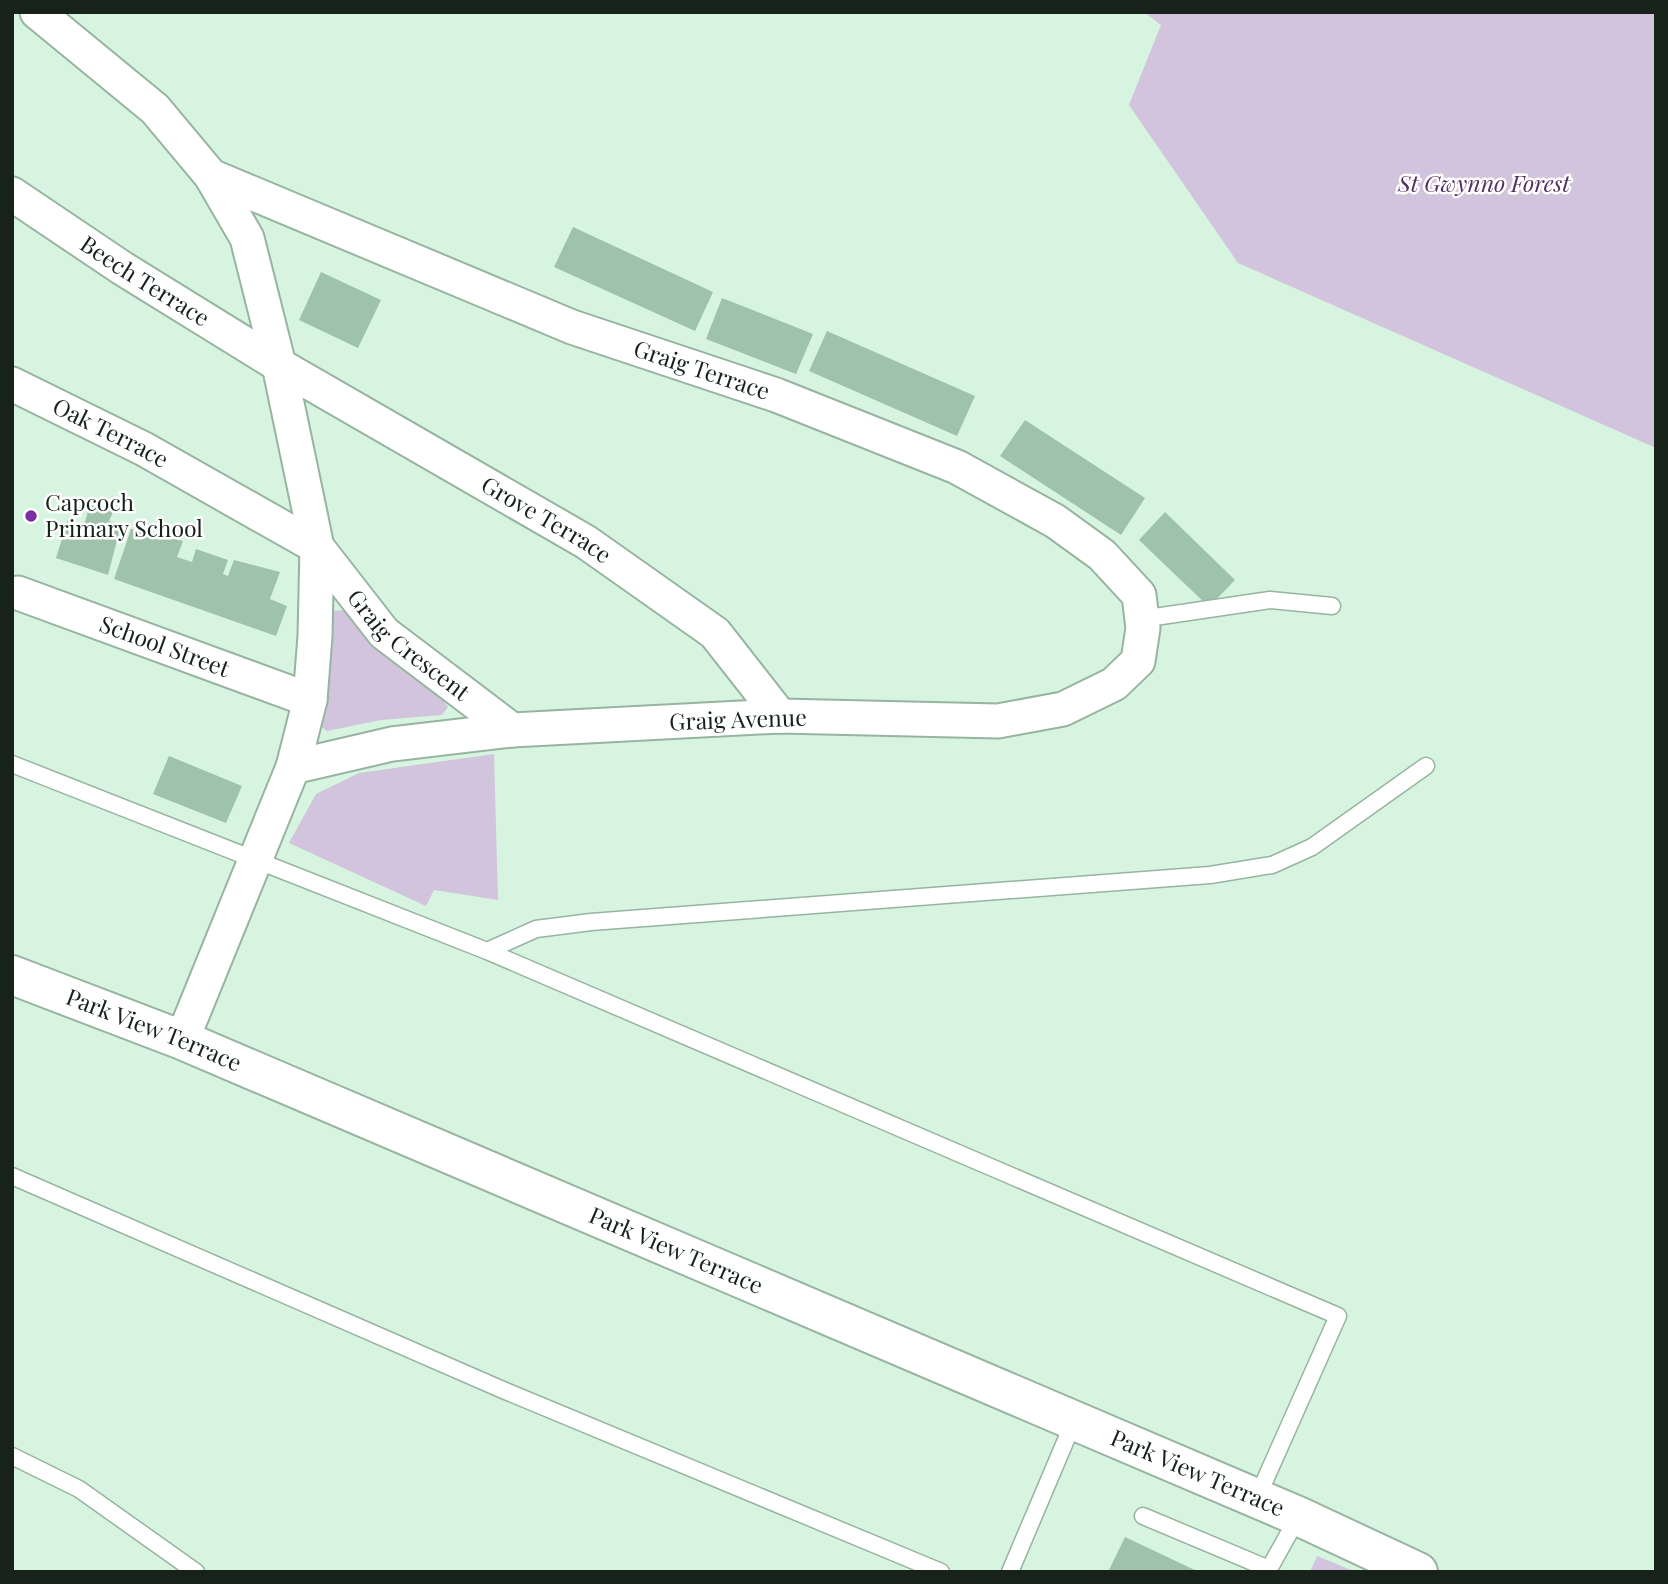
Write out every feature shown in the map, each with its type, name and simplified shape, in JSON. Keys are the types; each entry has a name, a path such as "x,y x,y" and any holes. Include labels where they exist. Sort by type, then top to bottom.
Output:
{"main road":[{"name":"Park View Terrace","path":"12,975 182,1040 1257,1498 1418,1572"}],"street":[{"path":"37,12 155,109 211,176 247,239 279,365 317,547 310,700 293,767 182,1040"},
{"name":"Graig Terrace","path":"211,176 572,327 776,396 957,467 1055,521 1102,555 1139,596 1142,623"},
{"name":"Beech Terrace","path":"12,194 122,268 279,365"},
{"name":"Grove Terrace","path":"279,365 586,542 715,633 780,716"},
{"name":"Oak Terrace","path":"12,384 144,449 317,547"},
{"name":"Graig Crescent","path":"317,547 384,633 512,730"},
{"name":"School Street","path":"18,593 310,700"},
{"name":"Graig Avenue","path":"293,767 393,744 512,730 780,716 998,721 1063,709 1114,684 1138,661 1142,623"}],"lane":[{"path":"1142,623 1270,600 1332,607"},
{"path":"12,764 486,951 1338,1316 1257,1498"},
{"path":"486,951 536,929 591,922 1210,875 1272,865 1312,847 1426,766"},
{"path":"12,1176 503,1390 941,1572"},
{"path":"1010,1572 1074,1421"},
{"path":"12,1456 79,1489 196,1572"},
{"path":"1143,1516 1269,1569 1298,1516"}],"green space":[{"name":"St Gwynno Forest","path":"1144,12 1656,12 1656,448 1238,263 1129,105 1161,25"},
{"path":"344,610 379,652 443,700 448,707 442,715 381,720 327,731 320,726 331,611"},
{"path":"494,754 498,900 434,890 426,906 289,843 316,794 359,773"},
{"path":"1317,1556 1356,1572 1310,1572"}],"building":[{"path":"573,227 713,292 695,331 554,267"},
{"path":"321,272 381,300 358,348 299,320"},
{"path":"722,298 813,334 796,374 706,339"},
{"path":"827,331 975,396 957,436 809,371"},
{"path":"1025,420 1145,498 1121,535 1000,456"},
{"path":"90,505 113,512 109,521 121,525 108,575 56,558 68,520 84,525"},
{"path":"1165,512 1235,580 1209,607 1139,540"},
{"path":"131,529 183,541 177,557 192,562 196,549 228,560 223,574 228,576 234,560 280,572 270,599 287,606 276,636 114,579"},
{"path":"169,756 242,786 226,823 153,794"},
{"path":"1125,1537 1199,1572 1108,1572"}],"place":[{"name":"Capcoch Primary School","path":"31,516"}]}
